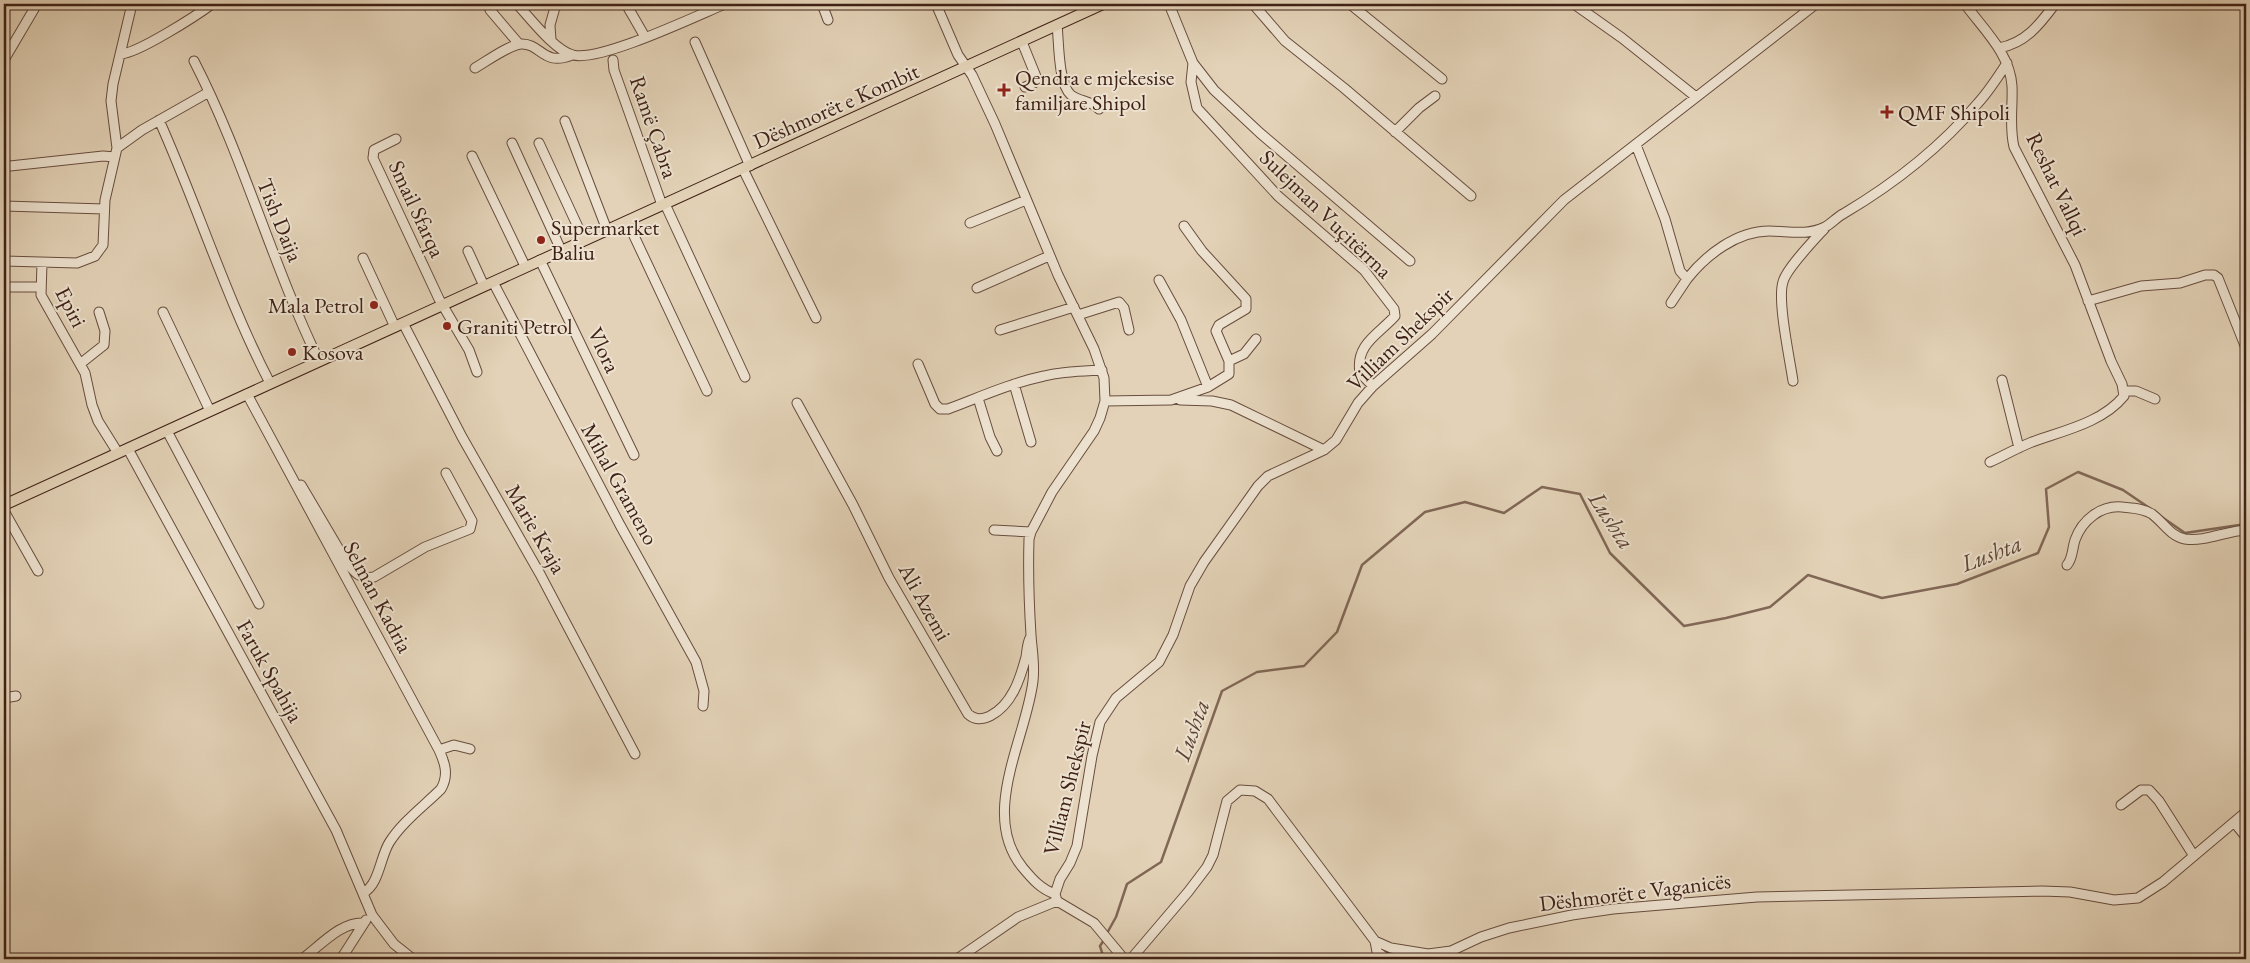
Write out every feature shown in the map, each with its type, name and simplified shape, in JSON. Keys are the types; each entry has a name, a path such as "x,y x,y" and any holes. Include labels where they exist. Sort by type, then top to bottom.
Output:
{"main road":[{"name":"Dëshmorët e Kombit","path":"4,505 1103,4"}],"street":[{"path":"4,60 36,4"},
{"path":"4,261 78,263 95,256 103,245 104,209 116,152 112,101 113,84 132,4"},
{"path":"121,54 135,50 199,14 212,4"},
{"path":"517,4 552,40 572,55"},
{"path":"552,40 550,25 556,4"},
{"path":"626,4 646,37"},
{"path":"475,68 519,44 531,46 551,58 558,59 572,55 594,54 646,37 725,4"},
{"path":"822,4 828,20"},
{"path":"936,4 958,55 967,67 991,115 1050,256 1102,370 1105,401 1104,409 1094,431 1052,492 1031,532 1029,580 1033,680 1011,764 1005,823 1012,851 1020,864 1038,885 1099,928 1126,959 1188,892 1207,867 1213,855 1227,801 1233,794 1248,789 1262,794 1276,808 1375,941 1377,952 1387,959"},
{"name":"Sulejman Vuçitërrna","path":"1169,4 1193,63 1214,90 1260,134 1410,261"},
{"path":"1253,4 1285,41 1344,88 1471,196"},
{"path":"1350,4 1442,79"},
{"path":"1574,4 1622,38 1696,97"},
{"name":"Villiam Shekspir","path":"1056,898 1060,879 1070,863 1077,846 1096,737 1104,716 1116,698 1159,662 1173,634 1190,586 1204,562 1258,486 1268,476 1324,450 1336,440 1362,398 1373,386 1432,334 1546,217 1578,189 1816,4"},
{"name":"Reshat Vallqi","path":"1965,4 2000,48 2007,63 2012,85 2011,136 2014,147 2033,187 2068,249 2124,391"},
{"path":"2000,48 2026,38 2055,4"},
{"path":"490,10 519,44"},
{"path":"1057,25 1060,65 1067,90 1076,98 1094,104 1099,109"},
{"path":"696,42 747,167 816,318"},
{"path":"1022,42 1037,78 1034,83 1025,87"},
{"name":"Ramë Çabra","path":"613,60 614,70 643,158 663,205"},
{"name":"Tish Daija","path":"194,61 209,92 273,254 319,361"},
{"name":"Sulejman Vuçitërrna","path":"1193,63 1192,92 1197,108 1278,196 1364,270 1394,309 1395,316 1369,340 1361,353 1360,373 1373,386"},
{"path":"1793,381 1783,309 1782,284 1788,273 1833,220 1887,187 1978,104 2007,63"},
{"path":"10,166 103,156 116,152 159,120 209,92"},
{"path":"1394,132 1419,108 1435,96"},
{"path":"159,120 195,204 233,306 270,383"},
{"path":"564,121 607,230"},
{"name":"Smail Sfarqa","path":"396,139 374,150 372,155 442,305"},
{"path":"512,143 561,250"},
{"path":"539,143 584,240"},
{"path":"1636,145 1665,219 1680,272 1687,280"},
{"path":"472,156 525,266"},
{"path":"970,223 1026,200"},
{"path":"663,205 745,377"},
{"path":"4,206 104,209"},
{"path":"627,221 707,391"},
{"path":"1105,401 1164,401 1178,399 1208,387 1229,374 1229,361 1216,331 1219,325 1246,309 1246,299 1202,251 1184,226"},
{"path":"1670,303 1687,280 1712,254 1748,234 1771,231 1791,234 1825,228"},
{"path":"468,251 488,284"},
{"path":"977,288 1050,256"},
{"name":"Marie Kraja","path":"364,258 399,325 548,590 635,754"},
{"name":"Vlora","path":"540,260 634,455"},
{"name":"Epiri","path":"42,263 40,287 46,305 85,373 92,405 98,421 118,453"},
{"path":"2088,301 2141,286 2180,283 2205,275 2214,275 2218,278 2246,348"},
{"path":"1159,280 1184,327 1208,387"},
{"name":"Mihal Grameno","path":"488,284 692,655 704,691 704,706"},
{"path":"4,287 40,287"},
{"path":"1000,330 1119,302 1124,308 1129,330"},
{"path":"442,305 469,350 477,372"},
{"name":"Epiri","path":"80,364 104,346 106,331 99,312"},
{"path":"163,312 210,411"},
{"path":"1229,361 1244,354 1256,339"},
{"path":"918,364 935,404 940,409 948,409 1014,384 1059,373 1102,370"},
{"path":"2002,380 2019,448"},
{"path":"1014,384 1031,442"},
{"path":"1990,462 2019,448 2084,424 2118,403 2124,396 2124,391 2136,390 2155,399"},
{"name":"Selman Kadria","path":"247,394 285,462 304,503 351,584 439,750 445,767 445,782 441,789 400,829 389,843 372,887 362,893"},
{"path":"978,398 990,437 997,451"},
{"path":"1178,399 1212,400 1231,404 1324,450"},
{"name":"Ali Azemi","path":"797,403 853,505 889,578 968,714 973,718 980,719 997,711 1005,704 1020,677 1028,642 1031,638"},
{"path":"167,431 259,604"},
{"name":"Faruk Spahija","path":"128,449 336,830 372,915 394,944 413,959"},
{"name":"Selman Kadria","path":"285,462 311,501 347,563 356,574 365,578 374,577 424,547 470,528 472,520 446,473"},
{"path":"2067,565 2076,538 2082,528 2098,512 2109,507 2136,509 2150,513 2172,534 2184,538 2198,539 2225,532 2246,530"},
{"path":"4,511 38,571"},
{"path":"994,530 1031,532"},
{"path":"4,698 16,696"},
{"path":"439,750 454,745 470,748"},
{"path":"2120,805 2141,790 2150,790 2194,856"},
{"name":"Dëshmorët e Vaganicës","path":"1375,941 1383,946 1401,951 1428,954 1440,953 1451,951 1494,932 1572,915 1720,899 2062,891 2100,898 2128,900 2138,898 2155,888 2246,812"},
{"path":"2234,822 2246,837"},
{"path":"957,959 1018,917 1056,898"},
{"path":"341,959 364,923 372,915"},
{"path":"302,959 342,929 355,923 364,923"}],"waterway":[{"name":"Lushta","path":"1106,935 1116,917 1127,884 1161,862 1222,691 1257,672 1304,666 1337,632 1362,565 1425,512 1465,502 1504,513 1542,487 1580,494 1610,553 1684,626 1770,607 1808,575 1882,598 1957,584 2038,553 2049,527 2046,489 2078,472 2123,490 2151,509"},
{"name":"Lushta","path":"2159,515 2185,533 2246,524"},
{"name":"Lushta","path":"1104,940 1100,946 1104,959"}],"place":[{"name":"Qendra e mjekesise familjare Shipol","path":"1004,90"},
{"name":"QMF Shipoli","path":"1887,112"},
{"name":"Supermarket Baliu","path":"541,240"},
{"name":"Mala Petrol","path":"374,305"},
{"name":"Graniti Petrol","path":"447,326"},
{"name":"Kosova","path":"292,352"}]}
